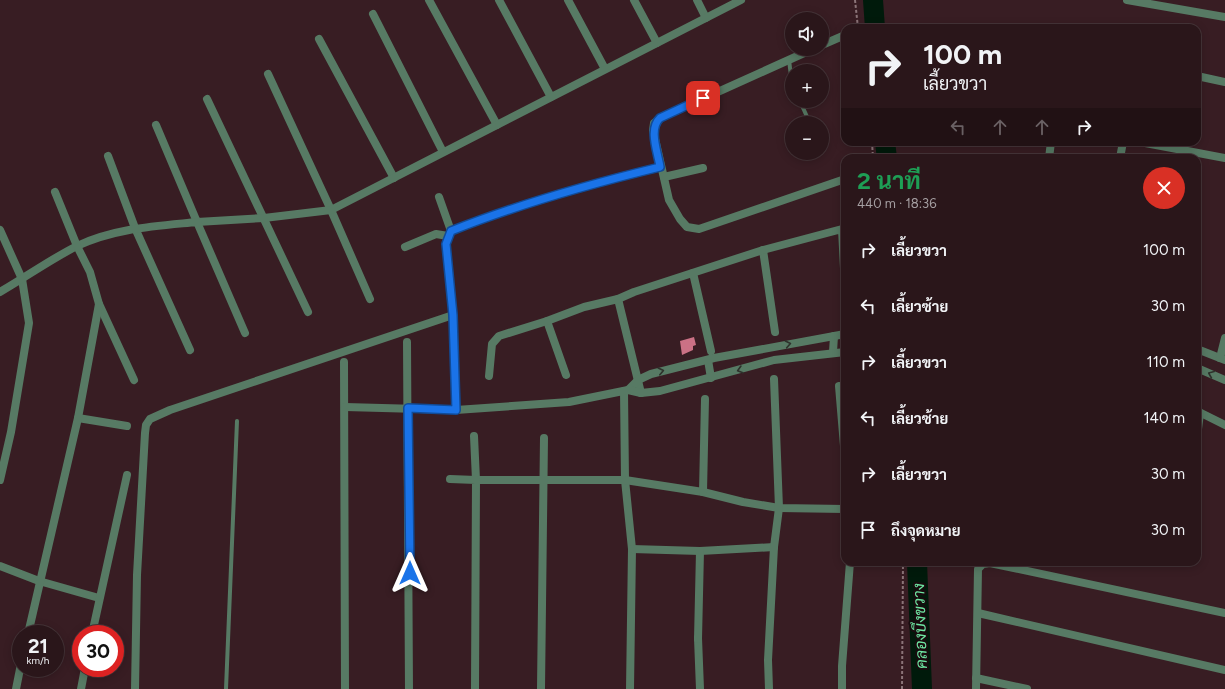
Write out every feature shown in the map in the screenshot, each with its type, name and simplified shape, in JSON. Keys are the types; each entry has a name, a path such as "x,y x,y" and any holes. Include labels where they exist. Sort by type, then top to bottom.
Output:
{"street":[{"path":"430,0 497,125"},
{"path":"499,0 551,97"},
{"path":"568,0 605,70"},
{"path":"634,0 657,43"},
{"path":"697,0 706,18"},
{"path":"0,292 77,246 110,234 135,228 264,218 331,210 741,0"},
{"path":"1127,0 1225,17"},
{"path":"373,14 443,152"},
{"path":"829,42 841,37"},
{"path":"319,39 394,178"},
{"path":"798,56 660,118 654,123 660,167 664,177 669,200 680,219 688,227 699,229 841,180"},
{"path":"268,74 331,210 370,299"},
{"path":"1201,77 1225,82"},
{"path":"208,99 308,312"},
{"path":"156,124 245,333"},
{"path":"1155,146 1185,154"},
{"path":"108,156 135,228 190,350"},
{"path":"1201,156 1225,158"},
{"path":"405,247 436,234 450,234 493,214 660,167"},
{"path":"664,177 703,168"},
{"path":"55,192 77,246 90,272 99,304 134,380"},
{"path":"439,197 450,234 446,244 453,315 456,410"},
{"path":"489,376 492,344 500,336 584,307 618,299 634,292 763,250 841,229"},
{"path":"0,230 22,279 29,323 11,432 0,480"},
{"path":"763,250 775,332"},
{"path":"693,273 711,351"},
{"path":"618,299 641,394"},
{"path":"30,625 78,418 99,304"},
{"path":"136,689 138,575 144,446 146,424 150,419 170,410 453,315"},
{"path":"547,321 566,375"},
{"path":"630,689 632,549 625,480 626,391 638,380 651,374 708,360 841,335"},
{"path":"833,352 834,336"},
{"path":"1201,351 1222,359 1225,338"},
{"path":"407,342 409,689"},
{"path":"345,408 456,410 492,406 520,406 569,402 626,391 641,394 660,391 711,378 774,360 841,352"},
{"path":"708,360 711,378"},
{"path":"344,362 345,689"},
{"path":"1201,370 1225,380"},
{"path":"769,689 768,660 774,547 779,508 774,379"},
{"path":"839,386 841,410"},
{"path":"703,492 705,399"},
{"path":"1201,413 1225,425"},
{"path":"78,418 127,426"},
{"path":"474,436 476,480 475,689"},
{"path":"541,689 544,438"},
{"path":"94,625 128,475"},
{"path":"450,479 625,480 703,492 743,502 779,508 841,509"},
{"path":"632,549 700,551 774,547"},
{"path":"700,551 698,638 700,689"},
{"path":"0,566 39,581 99,598"},
{"path":"842,689 842,666 850,566"},
{"path":"976,689 978,569 981,566"},
{"path":"1004,566 1225,613"},
{"path":"978,613 1225,670"},
{"path":"16,689 18,677"},
{"path":"81,689 83,677"},
{"path":"976,678 1027,689"}],"lane":[{"path":"789,60 790,64"},
{"path":"226,689 237,421"}],"path":[{"path":"855,0 858,24"},
{"path":"902,689 903,566"}],"building":[{"path":"694,337 696,345 693,346 693,350 682,355 680,341"}],"waterway":[{"name":"คลองบึงขวาง","path":"873,0 875,24"},
{"name":"คลองบึงขวาง","path":"886,146 886,154"},
{"name":"คลองบึงขวาง","path":"917,566 922,689"}],"route":[{"path":"410,573 408,408 456,410 453,315 446,244 451,231 493,214 660,167 654,123 660,118 703,98"}]}
